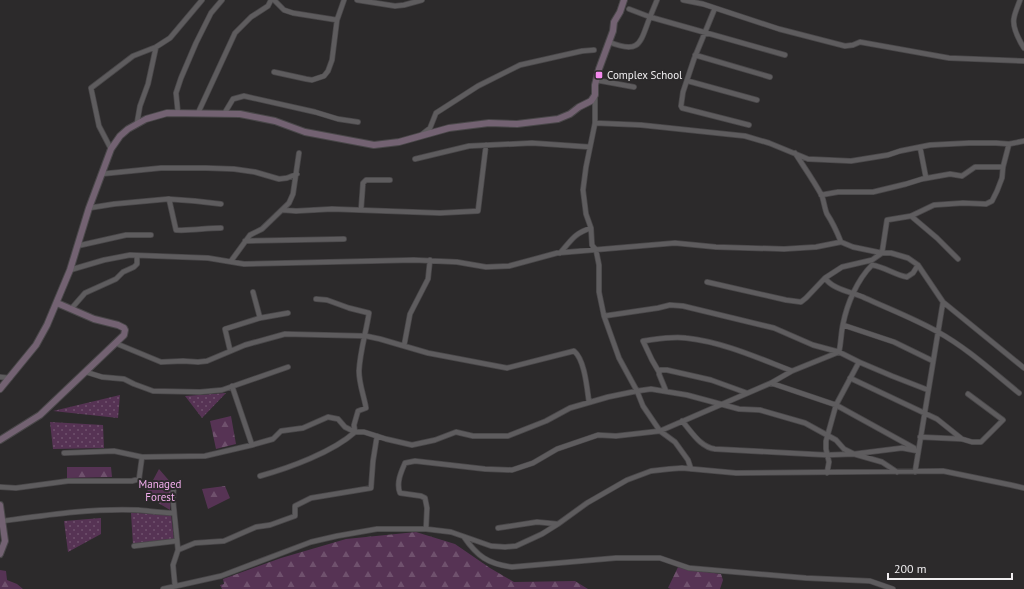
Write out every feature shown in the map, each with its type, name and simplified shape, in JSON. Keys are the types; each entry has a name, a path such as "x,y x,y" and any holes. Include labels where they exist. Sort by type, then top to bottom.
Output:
{"main road":[{"path":"0,389 36,345 47,325 70,270 89,208 111,149 120,136 137,123 167,113 240,114 275,121 305,132 374,145 386,144 443,129 484,124 518,124 558,119 591,102 595,95 596,80 614,22 620,12 623,0"},
{"path":"0,440 40,415 124,335 124,328 118,325 94,319 57,303"},
{"path":"0,505 5,541 0,554"}],"street":[{"path":"111,149 99,126 90,88 133,56 156,47 170,38 175,34 202,0"},
{"path":"178,113 176,93 181,78 211,13 222,0"},
{"path":"198,114 235,33 251,17 268,6 271,0"},
{"path":"274,0 284,10 293,13 337,20"},
{"path":"274,72 312,80 324,76 328,71 332,60 337,20 344,0"},
{"path":"357,0 404,5 422,0"},
{"path":"609,42 630,48 636,46 640,42 657,0"},
{"path":"683,0 715,8 779,29 845,46 853,46 860,42 949,58 1024,61"},
{"path":"1020,0 1014,18 1014,24 1017,37 1024,48"},
{"path":"629,8 650,17 784,55"},
{"path":"715,8 695,55 681,106 682,108 749,125"},
{"path":"137,123 140,106 148,84 156,47"},
{"path":"420,136 430,128 436,113 478,86 520,65 582,51 594,50"},
{"path":"695,55 770,77"},
{"path":"596,80 634,87"},
{"path":"688,81 757,100"},
{"path":"595,95 595,123 583,180 583,190 586,214 591,228 592,246 596,250 599,265 599,292 604,316 619,358 637,391 643,406 660,431 676,442 688,460 691,469"},
{"path":"224,114 233,99 244,96 338,119 358,122"},
{"path":"595,123 641,125 745,136 769,143 808,159 851,161 888,155 930,145 969,143 1008,144 1024,141"},
{"path":"415,159 469,146 532,143 590,147"},
{"path":"707,282 801,302 825,278 842,267 872,260 882,253 888,220 911,216 934,205 963,203 986,204 992,201 1002,178 1008,144"},
{"path":"282,210 296,211 332,209 440,213 478,211 486,145"},
{"path":"920,147 926,178"},
{"path":"231,261 250,235 262,229 289,203 294,194 299,153"},
{"path":"795,153 821,195 826,206 827,213 831,218 841,242"},
{"path":"821,195 838,192 873,192 926,178 950,174 962,176 975,167 1003,166"},
{"path":"101,174 161,168 234,169 255,172 279,179 297,174"},
{"path":"361,210 363,183 366,180 390,180"},
{"path":"89,208 169,199 195,200 221,204"},
{"path":"169,199 176,230 187,231 221,228"},
{"path":"911,216 937,238 958,259"},
{"path":"560,253 577,234 591,228"},
{"path":"77,246 126,235 151,235"},
{"path":"245,241 344,239"},
{"path":"70,270 113,257 137,256 208,258 244,264 319,261 430,260 486,266 509,266 557,253 674,243 716,247 784,249 816,247 841,242 853,247 882,253 891,253 908,258 918,266 943,302 1024,368"},
{"path":"71,309 84,294 116,279 123,272 138,264 137,256"},
{"path":"404,346 410,314 428,279 430,260"},
{"path":"839,352 847,308 853,293 867,270 872,265 879,266 898,275 907,277 913,273 918,266"},
{"path":"825,278 827,282 837,287 938,332 963,348 1019,393"},
{"path":"253,292 260,318"},
{"path":"316,299 327,300 369,313 366,336 361,351 359,373 361,390 366,408 358,411 354,425 355,432"},
{"path":"915,472 943,302"},
{"path":"604,316 670,305 683,306 733,320 774,328 812,345 839,352 858,362 928,390"},
{"path":"230,350 225,329 260,318 288,313"},
{"path":"843,325 894,342 933,361"},
{"path":"115,343 161,362 182,360 198,362 207,361 245,344 285,334 366,336 428,352 507,368 574,351 579,355 582,364 590,402"},
{"path":"666,392 659,372 643,341 667,337 686,338 744,352 792,371"},
{"path":"426,529 427,508 424,498 422,496 400,493 398,488 400,474 405,463 415,461 484,469 512,470 532,463 557,449 598,435 616,436 660,431 771,383 792,371 839,352"},
{"path":"827,473 828,462 826,449 836,405 858,362"},
{"path":"86,372 102,377 124,379 152,391 200,392 222,390 288,367"},
{"path":"659,372 660,370 666,370 711,380 747,393"},
{"path":"0,377 10,378"},
{"path":"850,378 937,419 962,439"},
{"path":"771,383 836,405 918,451"},
{"path":"232,386 252,445"},
{"path":"64,452 114,451 142,457 205,456 273,439 281,432 303,428 328,416 338,419 345,427 355,432 364,432 412,445 435,440 456,432 473,436 508,436 546,421 570,408 590,402 651,389 693,396 739,409 760,410 797,421 816,428 828,435 836,440 844,449 854,454 882,462 897,472"},
{"path":"920,438 962,439 972,442 981,442 1003,420 968,394"},
{"path":"682,422 700,442 708,448 827,455 854,454 902,448 918,451"},
{"path":"260,476 281,470 322,452 347,439 355,432"},
{"path":"178,550 196,543 224,541 256,527 270,525 295,516 295,506 311,498 371,488 377,436"},
{"path":"0,488 16,488 68,481 139,479 142,457"},
{"path":"163,589 221,576 311,542 377,529 426,529 450,532 491,546 505,548 516,546 558,524 587,503 627,480 651,471 691,469 736,473 827,473 943,471 1012,484 1024,488"},
{"path":"174,484 174,513 178,550 173,564 175,586"},
{"path":"3,521 60,514 118,510 174,513"},
{"path":"498,528 537,522 558,524"},
{"path":"464,537 473,550 481,556 499,565 512,567 616,558 660,558 690,568 806,578 870,581 893,589"},
{"path":"134,546 176,541"}],"green space":[{"path":"226,393 202,418 185,396"},
{"path":"120,395 118,418 53,411"},
{"path":"231,416 236,444 216,449 210,421"},
{"path":"50,422 103,425 104,448 53,449"},
{"path":"67,467 111,467 112,477 67,478"},
{"name":"Managed Forest","path":"159,469 172,484 170,510 145,495"},
{"name":"Managed Forest","path":"225,486 230,498 208,509 202,489"},
{"path":"131,513 171,514 174,540 133,545"},
{"path":"101,518 101,534 68,552 64,521"},
{"path":"416,532 455,544 490,568 514,582 575,581 588,589 222,589 220,585 224,584 223,579 281,558 346,539"},
{"path":"678,567 721,574 723,580 720,589 668,588"},
{"path":"0,570 6,571 7,580 17,584 23,589 0,589"}],"place":[{"name":"Complex School","path":"599,75"}]}
